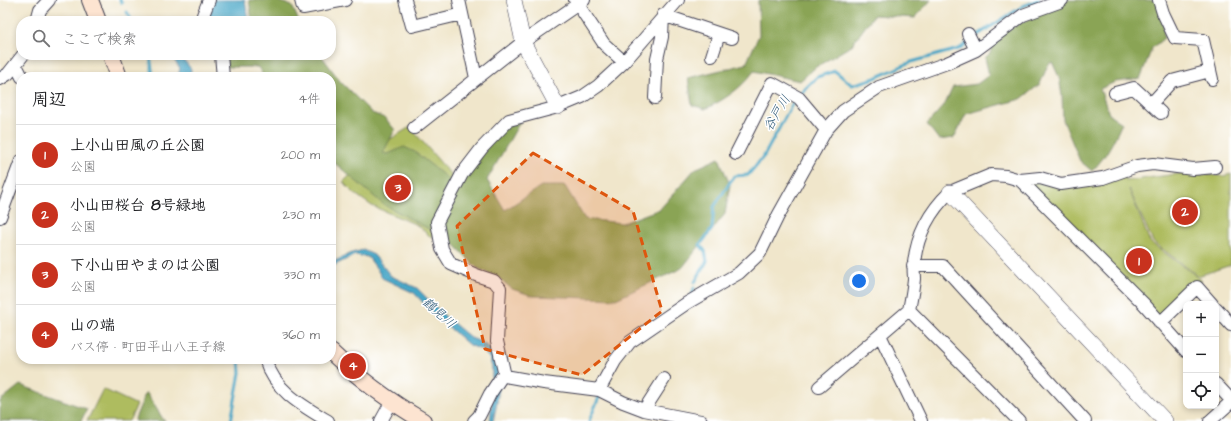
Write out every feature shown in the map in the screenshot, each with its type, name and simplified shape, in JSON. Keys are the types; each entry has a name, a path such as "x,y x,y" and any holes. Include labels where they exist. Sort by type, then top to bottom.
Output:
{"main road":[{"path":"90,0 96,16"},
{"path":"113,60 117,72"},
{"path":"336,357 357,376 423,421"}],"street":[{"path":"38,16 40,10 49,0"},
{"path":"204,16 209,0"},
{"path":"301,0 303,8 345,0"},
{"path":"405,0 412,26 462,14"},
{"path":"459,0 476,78"},
{"path":"514,0 523,42 558,107"},
{"path":"474,421 479,416 490,394 503,376 496,341 500,288 494,281 451,264 442,249 437,222 462,174 482,148 509,120 558,107 588,94 624,62 663,15 678,0"},
{"path":"599,390 615,360 630,342 687,302 739,273 760,253 778,216 826,130 843,111 879,87 948,63 975,48 1023,15 1062,0"},
{"path":"1151,104 1172,81 1211,75 1203,40 1175,38 1163,13 1159,0"},
{"path":"414,128 476,78 579,1 604,44 624,62"},
{"path":"663,15 732,38"},
{"path":"655,98 657,59 662,38 663,15"},
{"path":"712,56 719,34"},
{"path":"968,34 975,48"},
{"path":"19,60 21,72"},
{"path":"0,79 8,74 19,60"},
{"path":"222,60 223,72"},
{"path":"736,154 772,83 796,96 826,130"},
{"path":"1115,93 1134,88 1161,113"},
{"path":"819,387 909,310 914,278 913,266 915,252 926,224 934,209 950,192 991,175 1006,176 1020,180 1040,178 1061,184 1103,178 1137,166 1153,164 1192,169 1214,167"},
{"path":"0,217 16,174"},
{"path":"1020,180 1183,348"},
{"path":"950,192 1165,421"},
{"path":"913,266 943,266 1086,421"},
{"path":"1160,323 1197,287 1209,301"},
{"path":"909,310 1020,421"},
{"path":"1219,311 1231,325"},
{"path":"880,335 921,421"},
{"path":"267,364 271,375 284,391 303,406 328,421"},
{"path":"503,376 599,390 623,402 644,410 701,421"},
{"path":"644,410 664,379"},
{"path":"1210,421 1231,401 1219,387"},
{"path":"381,421 392,401"}],"highlighted area":[{"path":"533,153 633,211 662,311 582,375 485,349 457,226"}],"green space":[{"path":"249,0 276,0 292,6 297,16 251,16"},
{"path":"758,0 931,0 915,18 874,15 851,46 816,67 800,81 754,71 738,89 719,102 705,109 692,105 688,78 746,64 759,35"},
{"path":"1062,0 1159,0 1163,13 1164,38 1152,48 1140,79 1115,82 1100,89 1109,114 1122,123 1116,136 1097,166 1092,171 1080,161 1063,120 1062,96 1059,77 1052,62 1048,65 1040,84 1021,99 966,114 954,138 939,140 927,124 945,104 953,87 977,84 989,75 985,58 991,52 990,40"},
{"path":"226,60 325,60 333,72 261,72 258,67 227,67"},
{"path":"336,76 372,113 385,118 395,130 383,153 388,154 404,147 415,152 457,186 503,127 520,122 487,180 505,210 541,186 565,186 585,219 622,223 660,209 695,169 719,158 730,185 725,214 682,268 616,299 533,296 512,289 497,277 477,268 451,241 383,204 336,164"},
{"path":"410,127 453,177 432,221 434,236 432,238 417,225 372,206 355,194 343,182 381,145"},
{"path":"1123,172 1126,181 1184,173 1223,176 1231,174 1231,265 1198,276 1153,242 1129,189 1150,242 1202,280 1161,320 1023,181"},
{"path":"20,385 87,409 81,421 0,421 0,401"},
{"path":"103,389 137,405 129,421 87,421"},
{"path":"146,392 163,419 165,421 134,421"}],"water":[{"path":"214,0 245,0 247,16 209,16"},
{"path":"174,60 184,60 191,69 191,72 179,72 180,68"},
{"name":"鶴見川","path":"363,250 374,255 391,276 417,288 446,317 471,338 490,348 495,357 499,370 497,403 493,421 490,421 492,367 489,358 482,350 469,345 437,317 414,293 382,278 368,257 355,255 336,264 336,261 352,253"}],"waterway":[{"name":"谷戸川","path":"973,38 1023,6 1039,0"},
{"path":"127,12 129,16"},
{"name":"谷戸川","path":"799,95 817,77 835,71 852,85 875,78 911,62 959,49 969,42"},
{"path":"151,60 152,72"},
{"name":"谷戸川","path":"695,282 707,261 705,251 700,245 712,229 714,207 734,176 748,175 764,156 795,99"},
{"name":"谷戸川","path":"692,296 694,288"},
{"path":"231,421 240,373 239,364"},
{"name":"谷戸川","path":"589,421 600,395"}],"place":[{"name":"下小山田やまのは公園","path":"398,188"},
{"name":"小山田桜台 8号緑地","path":"1185,212"},
{"name":"上小山田風の丘公園","path":"1139,261"},
{"name":"山の端","path":"353,366"}]}
